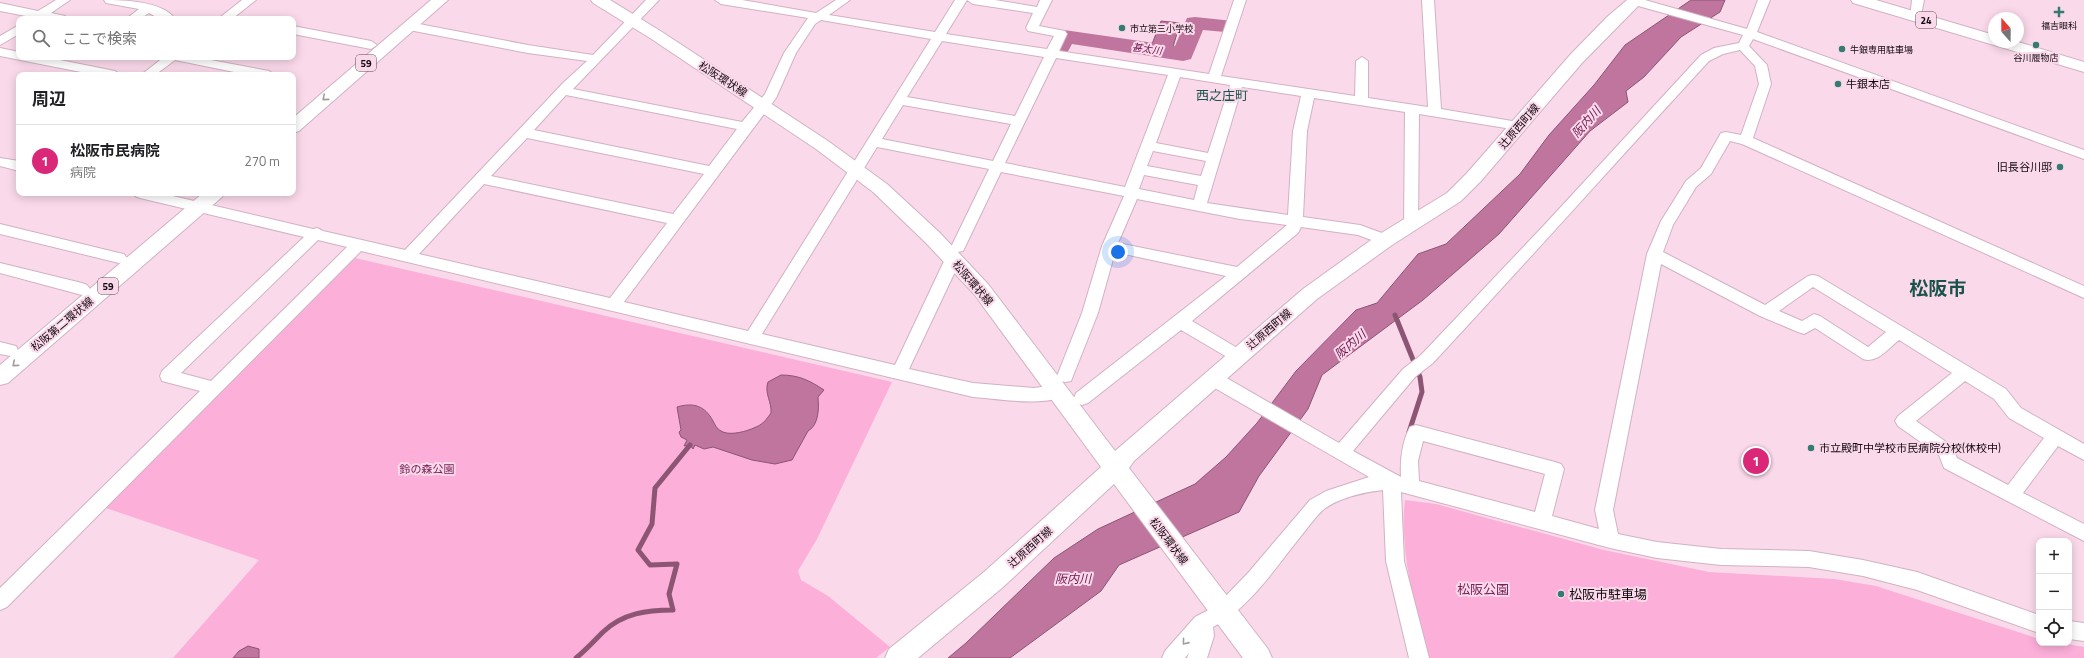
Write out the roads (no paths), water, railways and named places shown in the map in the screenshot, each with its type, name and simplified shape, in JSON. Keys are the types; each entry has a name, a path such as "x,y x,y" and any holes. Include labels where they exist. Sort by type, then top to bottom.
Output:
{"main road":[{"name":"59","path":"296,108 424,0"},
{"name":"59","path":"296,123 440,0"},
{"name":"松阪環状線","path":"599,0 762,105 856,169 915,221 956,253 981,289 1062,384 1120,474 1212,610 1259,658"},
{"name":"24","path":"1859,0 1988,38"},
{"name":"辻原西町線","path":"898,658 1120,474 1126,454 1217,381 1238,356 1310,294 1385,240 1454,197 1474,177 1581,54 1613,20 1638,1"},
{"path":"2022,48 2084,67"},
{"name":"松阪第二環状線","path":"3,352 119,258 193,201 207,196"},
{"name":"松阪第二環状線","path":"0,377 193,201"}],"street":[{"path":"40,16 64,0"},
{"path":"110,0 149,8 164,16"},
{"path":"228,16 250,0"},
{"path":"408,256 652,0"},
{"path":"721,0 940,37 1412,108 1518,126"},
{"path":"614,304 771,95 790,53 810,22 844,0"},
{"path":"752,337 940,37 961,0"},
{"path":"973,0 1041,11"},
{"path":"900,371 1061,34 1032,28 1046,0"},
{"path":"1214,79 1240,0"},
{"path":"1428,0 1435,112"},
{"path":"1743,31 1755,25 1764,0"},
{"path":"1916,16 1918,0"},
{"path":"1638,1 1743,31 2084,155"},
{"path":"0,7 34,16"},
{"path":"137,16 149,8"},
{"path":"409,26 528,49 596,59"},
{"path":"0,41 16,31"},
{"path":"296,31 371,45"},
{"path":"1743,31 1743,46 1761,65 1765,84 1746,140"},
{"path":"1338,452 1410,373 1424,361 1552,226 1622,147 1705,58 1716,51 1743,46"},
{"path":"0,52 16,55"},
{"path":"41,60 100,72"},
{"path":"153,72 172,60"},
{"path":"160,72 174,60"},
{"path":"192,60 254,72"},
{"path":"1361,101 1362,61"},
{"path":"161,196 193,201 408,256 900,371 973,390 1034,395 1062,384 1090,313 1109,246 1149,146 1175,73"},
{"path":"1199,206 1237,82"},
{"path":"564,91 746,127"},
{"path":"1082,398 1180,322 1293,229 1295,221 1300,131 1308,93"},
{"path":"900,100 1019,121"},
{"path":"1411,225 1412,108"},
{"path":"525,133 713,171"},
{"path":"1610,540 1604,510 1655,254 1666,225 1691,184 1706,171 1726,136 1746,140 2084,292"},
{"path":"874,142 998,168 1199,206 1360,230 1385,240"},
{"path":"1149,146 1214,158"},
{"path":"0,162 16,165"},
{"path":"1139,169 1206,182"},
{"path":"481,179 678,220"},
{"path":"0,229 119,258"},
{"path":"212,388 168,376 317,233"},
{"path":"0,601 212,388 359,244"},
{"path":"1109,246 1240,273"},
{"path":"1655,254 1766,312 1804,328 1814,320 1869,355 1898,332"},
{"path":"0,268 82,289"},
{"path":"1766,312 1813,280 2000,394 2015,413 2084,453"},
{"path":"1180,322 1238,356"},
{"path":"1964,372 1904,421 1946,451 1950,463 2084,533"},
{"path":"1217,381 1338,452 1402,485 1610,540 1665,551 1721,557 1809,559 1863,568 1917,581 2036,623"},
{"path":"1419,658 1395,560 1402,485 1416,432 1555,469 1542,521"},
{"path":"2011,495 2055,437"},
{"path":"1172,658 1212,610 1255,579 1316,505 1332,496 1366,486 1402,485"},
{"path":"1197,658 1212,610"},
{"path":"2072,630 2084,632"}],"water":[{"name":"阪内川","path":"1691,0 1725,0 1720,12 1681,37 1644,77 1626,91 1628,102 1590,131 1499,234 1423,300 1322,375 1308,409 1259,476 1239,512 1119,565 1101,591 1010,658 948,658 966,643 1054,558 1098,529 1195,484 1226,457 1257,423 1296,371 1356,310 1377,303 1418,254 1446,244 1520,174 1549,135 1594,85 1625,45"},
{"path":"1161,21 1180,23 1173,47 1152,44"},
{"path":"781,375 803,379 824,390 818,397 816,421 812,428 808,431 792,460 775,464 752,460 713,447 704,449 695,445 693,449 690,445 684,446 687,440 681,437 679,432 681,430 677,407 689,405 698,406 710,416 717,428 725,433 746,431 762,424 771,413 767,394 768,382"},
{"path":"248,646 259,649 259,658 233,658 239,651"}],"waterway":[{"name":"甚太川","path":"1058,50 1064,36 1183,54 1195,23 1225,26"},
{"path":"1395,315 1420,377 1422,392 1409,432"},
{"path":"576,658 603,632 627,617 645,612 673,610 669,594 677,564 650,565 638,550 652,524 655,488 690,445"}],"place":[{"name":"福吉眼科","path":"2059,12"},
{"name":"市立第三小学校","path":"1122,28"},
{"name":"谷川履物店","path":"2036,45"},
{"name":"牛銀専用駐車場","path":"1842,49"},
{"name":"牛銀本店","path":"1838,84"},
{"name":"旧長谷川邸","path":"2060,167"},
{"name":"市立殿町中学校市民病院分校(休校中)","path":"1811,448"},
{"name":"松阪市民病院","path":"1756,461"},
{"name":"松阪市駐車場","path":"1561,594"}],"district":[{"name":"西之庄町","path":"1222,95"},
{"name":"松阪市","path":"1938,287"}],"park label":[{"name":"鈴の森公園","path":"427,469"},
{"name":"松阪公園","path":"1483,589"}]}
